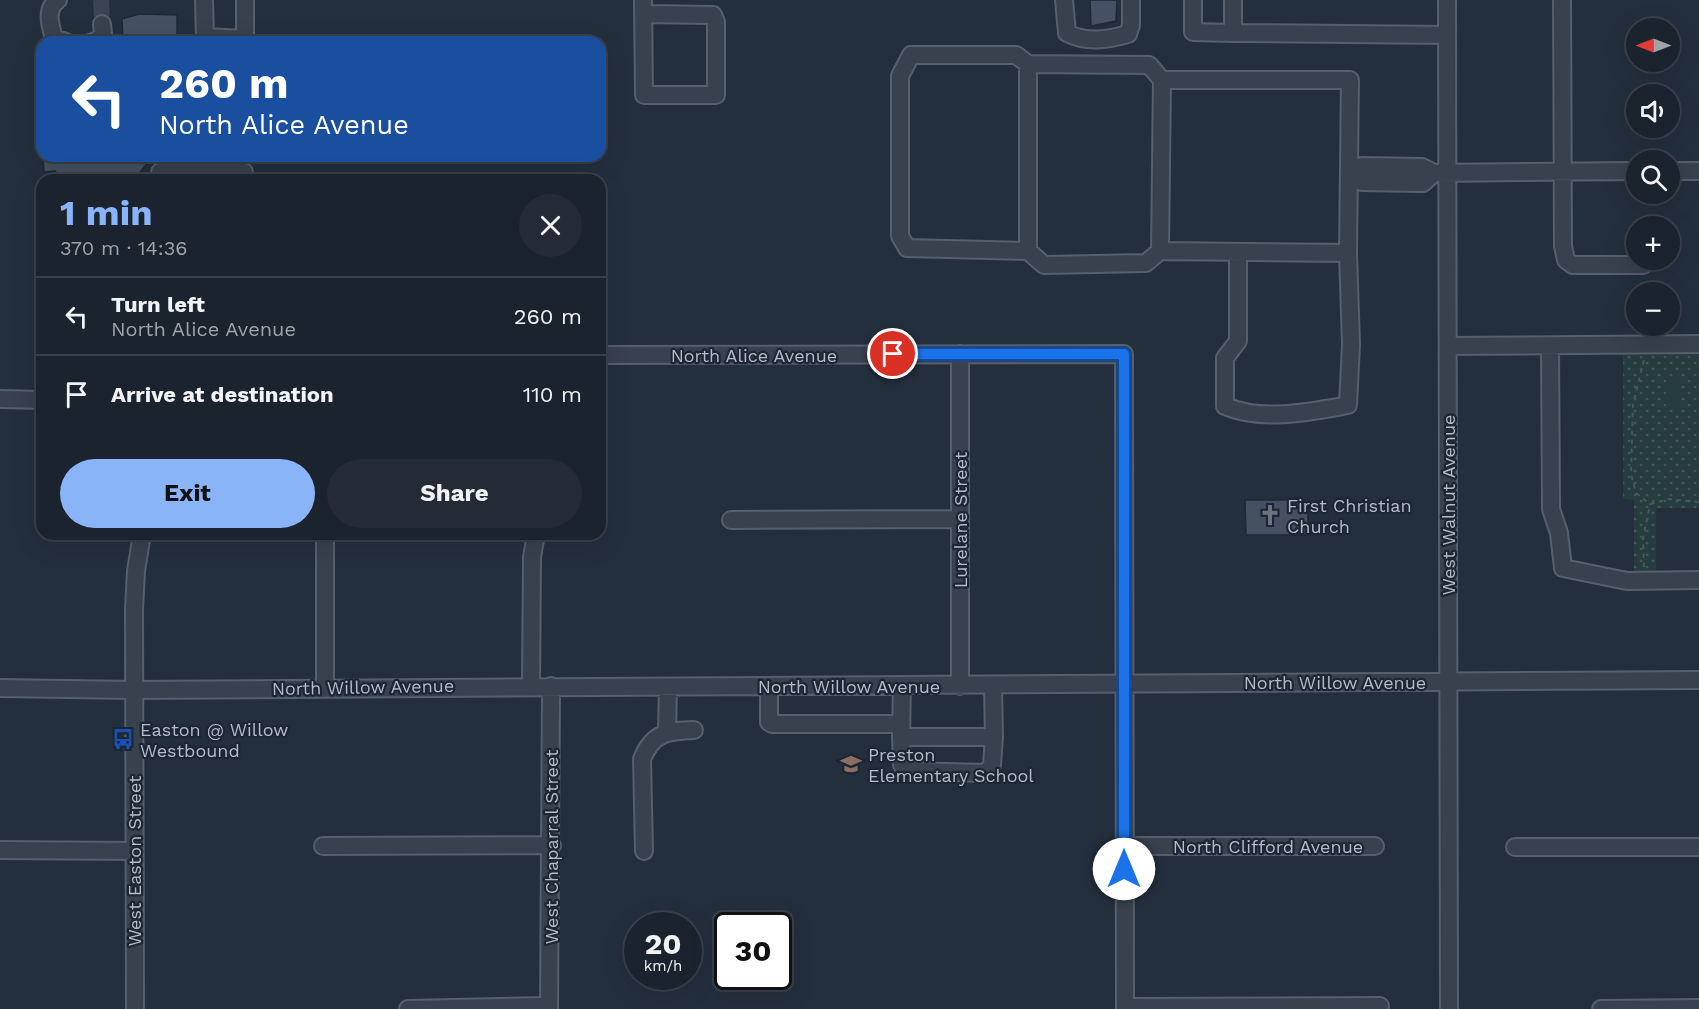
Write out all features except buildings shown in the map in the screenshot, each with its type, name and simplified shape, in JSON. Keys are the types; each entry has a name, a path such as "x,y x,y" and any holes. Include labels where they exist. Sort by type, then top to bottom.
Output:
{"street":[{"path":"204,0 205,36"},
{"path":"245,0 245,36"},
{"path":"1064,0 1067,33 1078,39 1128,34 1131,25 1131,0"},
{"path":"1193,0 1193,32 1447,35"},
{"path":"1233,0 1233,33"},
{"name":"West Walnut Avenue","path":"1447,0 1441,173 1448,346 1449,1009"},
{"path":"1562,0 1563,246 1566,260 1573,265 1626,265"},
{"path":"54,36 50,12 56,2"},
{"path":"644,7 713,15 716,22 716,95 644,95 644,7"},
{"path":"101,36 102,24"},
{"path":"1160,251 1162,80 1149,65 1028,64 1016,55 911,55 900,76 900,236 907,248 1028,251 1044,265 1146,263 1160,251 1348,253"},
{"path":"1028,64 1028,251"},
{"path":"1162,80 1350,80 1351,174 1348,253 1351,344 1348,405 1308,413 1242,414 1225,406 1225,357 1238,341 1238,252"},
{"path":"1351,174 1362,166 1422,167 1441,173 1626,171"},
{"path":"160,171 244,169"},
{"path":"1680,171 1699,171"},
{"path":"1448,346 1699,344"},
{"path":"1550,346 1551,509 1559,533 1563,568 1627,581 1699,580"},
{"name":"Lurelane Street","path":"960,354 960,686"},
{"name":"North Alice Avenue","path":"606,355 1124,354 1125,683"},
{"path":"0,399 36,400"},
{"path":"731,519 960,519"},
{"name":"West Easton Street","path":"135,1009 134,609 136,571 141,540"},
{"path":"325,540 325,687"},
{"path":"531,686 532,557 535,540"},
{"name":"North Willow Avenue","path":"0,688 134,690 1699,680"},
{"path":"1125,683 1125,1008 1380,1005"},
{"path":"902,686 902,765 907,771 986,773 992,765 993,685"},
{"name":"West Chaparral Street","path":"549,1008 552,845 551,686"},
{"path":"769,686 769,722 775,725 901,730 994,737"},
{"path":"667,731 668,687"},
{"path":"644,851 642,759 647,746 667,731 694,730"},
{"path":"323,846 552,845"},
{"name":"North Clifford Avenue","path":"1124,846 1375,846"},
{"path":"1515,847 1699,847"},
{"path":"0,850 134,851"},
{"path":"408,1009 549,1008"},
{"path":"1600,1009 1699,1008"}],"path":[{"path":"1645,344 1644,368 1639,378 1632,416 1631,474 1636,493 1650,504"},
{"path":"1650,504 1669,499 1699,502"},
{"path":"1646,581 1643,539 1650,504"}],"green space":[{"path":"1699,353 1699,508 1656,508 1656,572 1634,572 1634,500 1623,499 1623,354"},
{"path":"1666,379 1681,379 1681,410 1666,410"}],"tunnel":[{"path":"101,0 102,24"}],"place":[{"name":"First Christian Church","path":"1270,515"},
{"name":"Easton @ Willow Westbound","path":"123,739"},
{"name":"Preston Elementary School","path":"851,764"}],"route":[{"path":"893,354 1124,354 1124,869"}]}
